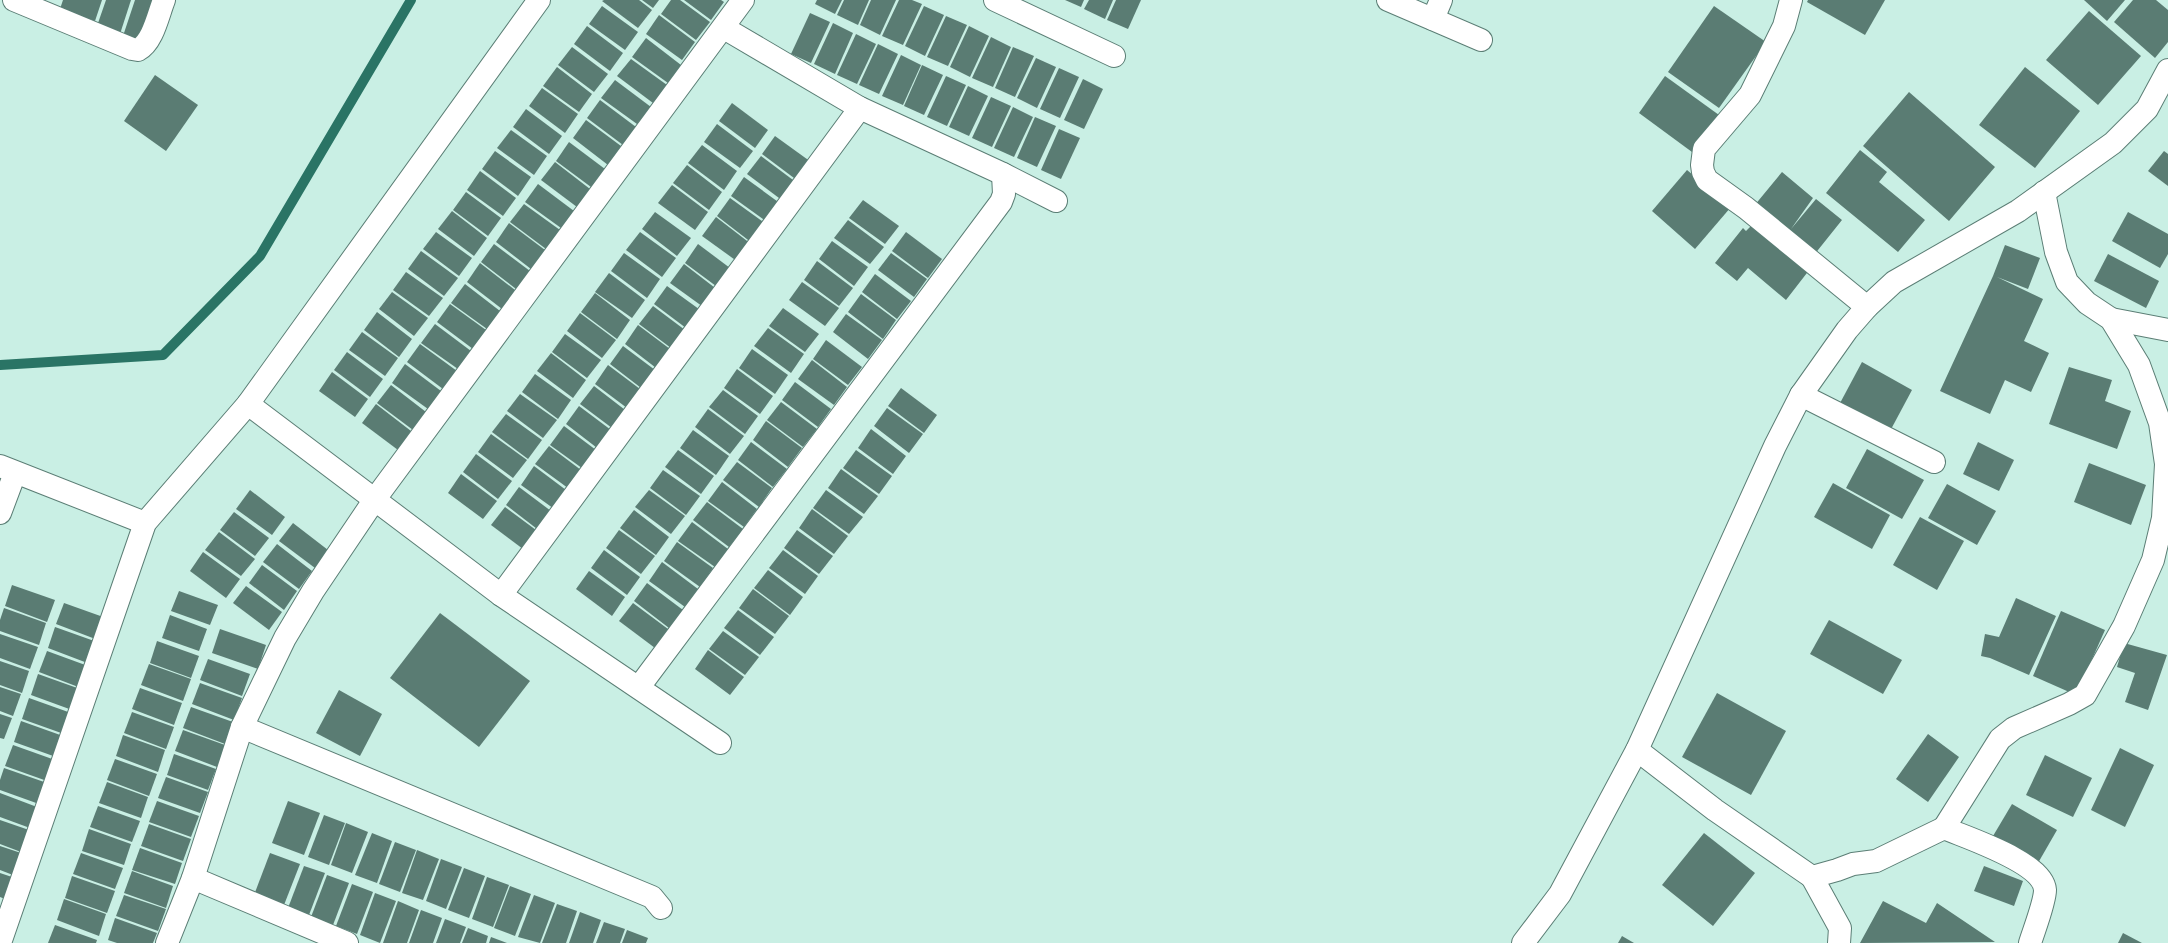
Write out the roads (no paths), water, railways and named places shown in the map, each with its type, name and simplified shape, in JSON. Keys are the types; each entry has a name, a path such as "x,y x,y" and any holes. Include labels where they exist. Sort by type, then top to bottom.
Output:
{"street":[{"path":"24,2 132,49 138,50 145,44 149,37 164,0"},
{"path":"0,943 146,523 248,404 539,0"},
{"path":"167,943 193,878 242,727 285,638 313,591 375,499 724,28 743,0"},
{"path":"995,0 1114,56"},
{"path":"1388,0 1437,10 1481,40"},
{"path":"1792,0 1784,26 1750,95 1704,149 1702,165 1703,172 1707,180 1746,208 1867,307"},
{"path":"724,28 860,108 1003,174 1056,201"},
{"path":"1523,943 1560,894 1637,750 1775,446 1801,395 1847,330 1867,307 1894,282 2018,211 2113,143 2147,109 2168,70"},
{"path":"501,595 860,108"},
{"path":"639,687 1000,202 1004,194 1003,174"},
{"path":"2044,192 2056,252 2067,282 2087,303 2111,319 2168,330"},
{"path":"1812,876 1853,864 1876,861 1944,828 2000,739 2014,728 2069,704 2085,695 2124,626 2153,560 2163,518 2166,464 2160,423 2139,365 2111,319"},
{"path":"1801,395 1934,462"},
{"path":"248,404 501,595 720,743"},
{"path":"0,513 8,470 146,523"},
{"path":"242,727 652,896 661,908"},
{"path":"1637,750 1715,810 1812,876 1840,928 1839,943"},
{"path":"1944,828 2025,864 2039,876 2045,890 2030,943"},
{"path":"193,878 347,943"}],"waterway":[{"path":"0,365 163,355 260,256 411,0"}]}
